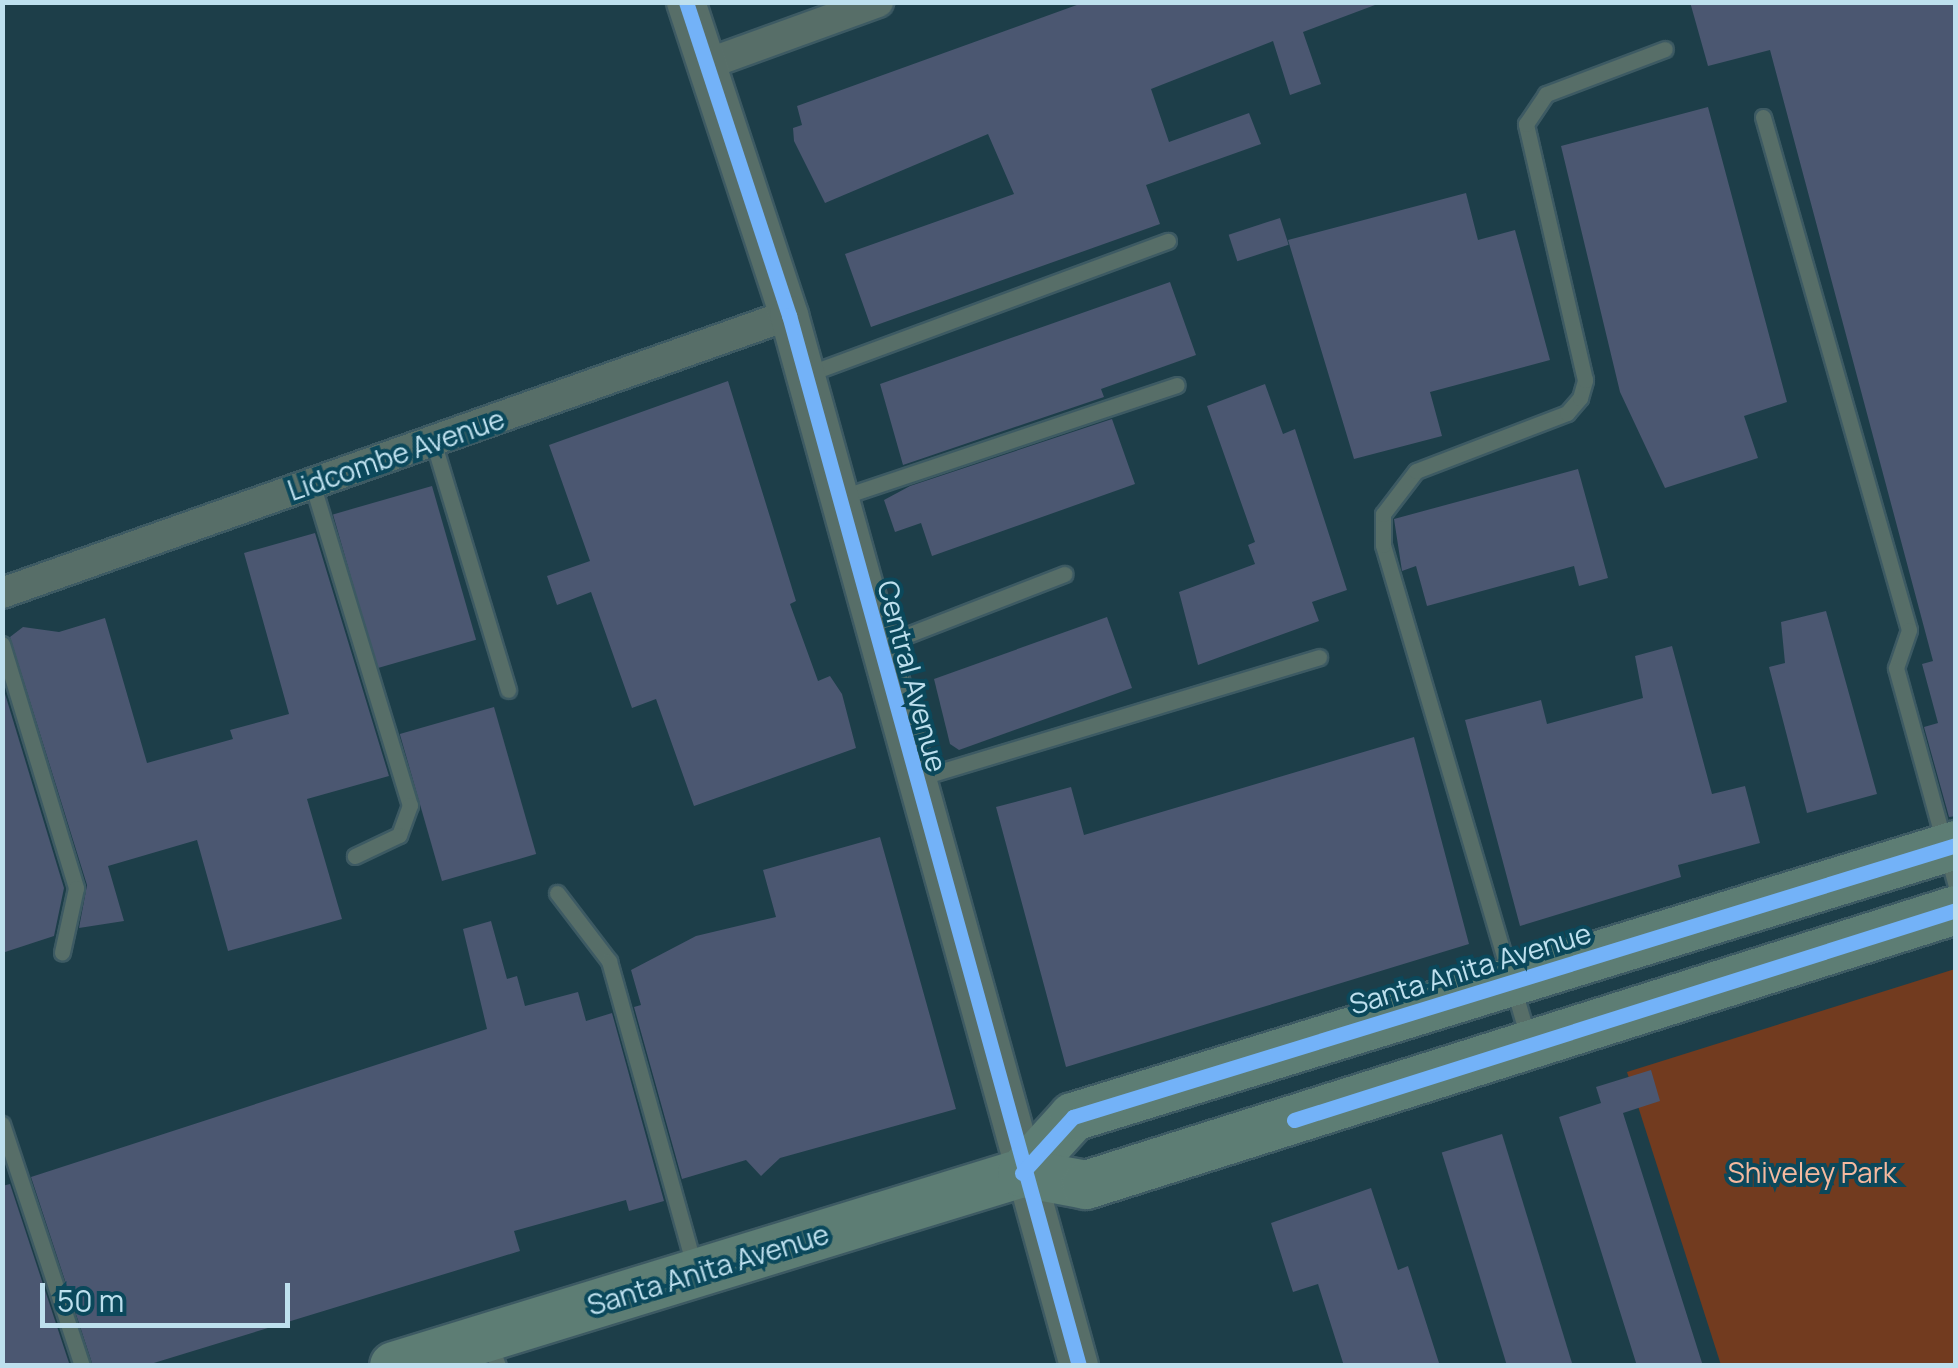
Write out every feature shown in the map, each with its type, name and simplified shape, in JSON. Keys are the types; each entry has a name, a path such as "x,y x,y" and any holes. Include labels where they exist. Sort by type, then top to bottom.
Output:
{"main road":[{"name":"Santa Anita Avenue","path":"1022,1174 1073,1116 1506,983 1952,860"},
{"name":"Santa Anita Avenue","path":"394,1366 493,1351 696,1272 1022,1174 1086,1186 1956,910"}],"street":[{"name":"Central Avenue","path":"686,2 789,315 1022,1174 1079,1366"},
{"path":"707,64 878,2"},
{"name":"Lidcombe Avenue","path":"2,593 789,315"}],"lane":[{"path":"1531,1045 1506,983 1383,546 1382,514 1416,471 1567,413 1580,398 1585,380 1526,124 1546,94 1665,48"},
{"path":"1763,117 1909,630 1896,668 1952,860"},
{"path":"805,374 1168,241"},
{"path":"839,498 1177,386"},
{"path":"433,441 508,690"},
{"path":"312,483 410,806 399,836 356,856"},
{"path":"879,646 1065,574"},
{"path":"2,644 76,888 62,952"},
{"path":"916,780 1319,657"},
{"path":"557,893 610,961 696,1272"},
{"path":"2,1124 82,1366"}],"green space":[{"name":"Shiveley Park","path":"1955,969 1955,1365 1721,1365 1627,1072"}],"building":[{"path":"1085,2 1375,5 1303,32 1321,84 1290,95 1273,41 1151,89 1169,142 1249,113 1261,144 1146,185 1160,224 871,327 845,254 1014,194 988,134 825,203 794,141 793,128 802,125 797,106"},
{"path":"1690,2 1956,2 1956,816 1949,817 1924,727 1938,723 1922,664 1933,661 1770,50 1708,66"},
{"path":"1708,107 1787,402 1744,416 1758,458 1665,488 1620,392 1561,146"},
{"path":"1466,193 1478,240 1515,230 1550,360 1430,392 1442,436 1354,459 1288,240"},
{"path":"1280,218 1289,245 1237,261 1229,235"},
{"path":"1170,282 1196,355 1101,389 1104,397 903,465 880,384"},
{"path":"728,381 796,601 790,604 818,681 830,676 842,694 856,748 694,806 656,699 632,708 591,592 557,605 547,576 590,561 549,445"},
{"path":"1265,384 1283,434 1295,429 1347,590 1312,602 1319,621 1198,665 1179,592 1255,564 1248,545 1255,542 1207,406"},
{"path":"1112,419 1135,484 932,556 921,523 895,532 884,500 910,486"},
{"path":"1578,469 1608,578 1579,586 1574,566 1427,606 1416,566 1402,571 1394,519"},
{"path":"432,486 476,640 377,668 333,514"},
{"path":"315,533 389,776 307,799 342,919 228,951 197,840 108,866 124,921 79,928 87,885 10,637 23,627 59,632 105,618 147,763 233,739 230,730 289,714 244,553"},
{"path":"1826,611 1877,794 1807,813 1769,667 1785,663 1781,622"},
{"path":"1107,617 1132,688 959,750 950,744 934,679"},
{"path":"1672,646 1712,794 1745,786 1760,843 1678,865 1681,877 1520,926 1465,720 1541,700 1547,724 1643,698 1635,656"},
{"path":"2,684 64,888 54,936 2,953"},
{"path":"494,707 536,854 442,881 400,734"},
{"path":"1414,737 1469,944 1066,1067 996,807 1071,787 1084,835"},
{"path":"880,837 956,1109 780,1158 761,1176 746,1160 682,1179 634,1007 641,1005 631,970 696,936 776,917 763,870"},
{"path":"491,921 507,979 517,976 525,1006 578,992 586,1021 612,1013 664,1201 629,1211 626,1200 514,1231 520,1251 144,1366 93,1366 31,1177 487,1029 463,929"},
{"path":"1651,1070 1660,1101 1623,1113 1703,1366 1637,1366 1559,1117 1601,1103 1596,1087"},
{"path":"1502,1134 1573,1366 1507,1366 1442,1152"},
{"path":"10,1184 70,1366 2,1366 2,1186"},
{"path":"1371,1188 1398,1270 1408,1266 1440,1366 1344,1366 1318,1284 1293,1292 1271,1223"}],"cycle path":[{"path":"686,2 789,315 1079,1366"},
{"path":"1022,1173 1073,1117 1956,845"},
{"path":"1294,1120 1956,910"}]}
